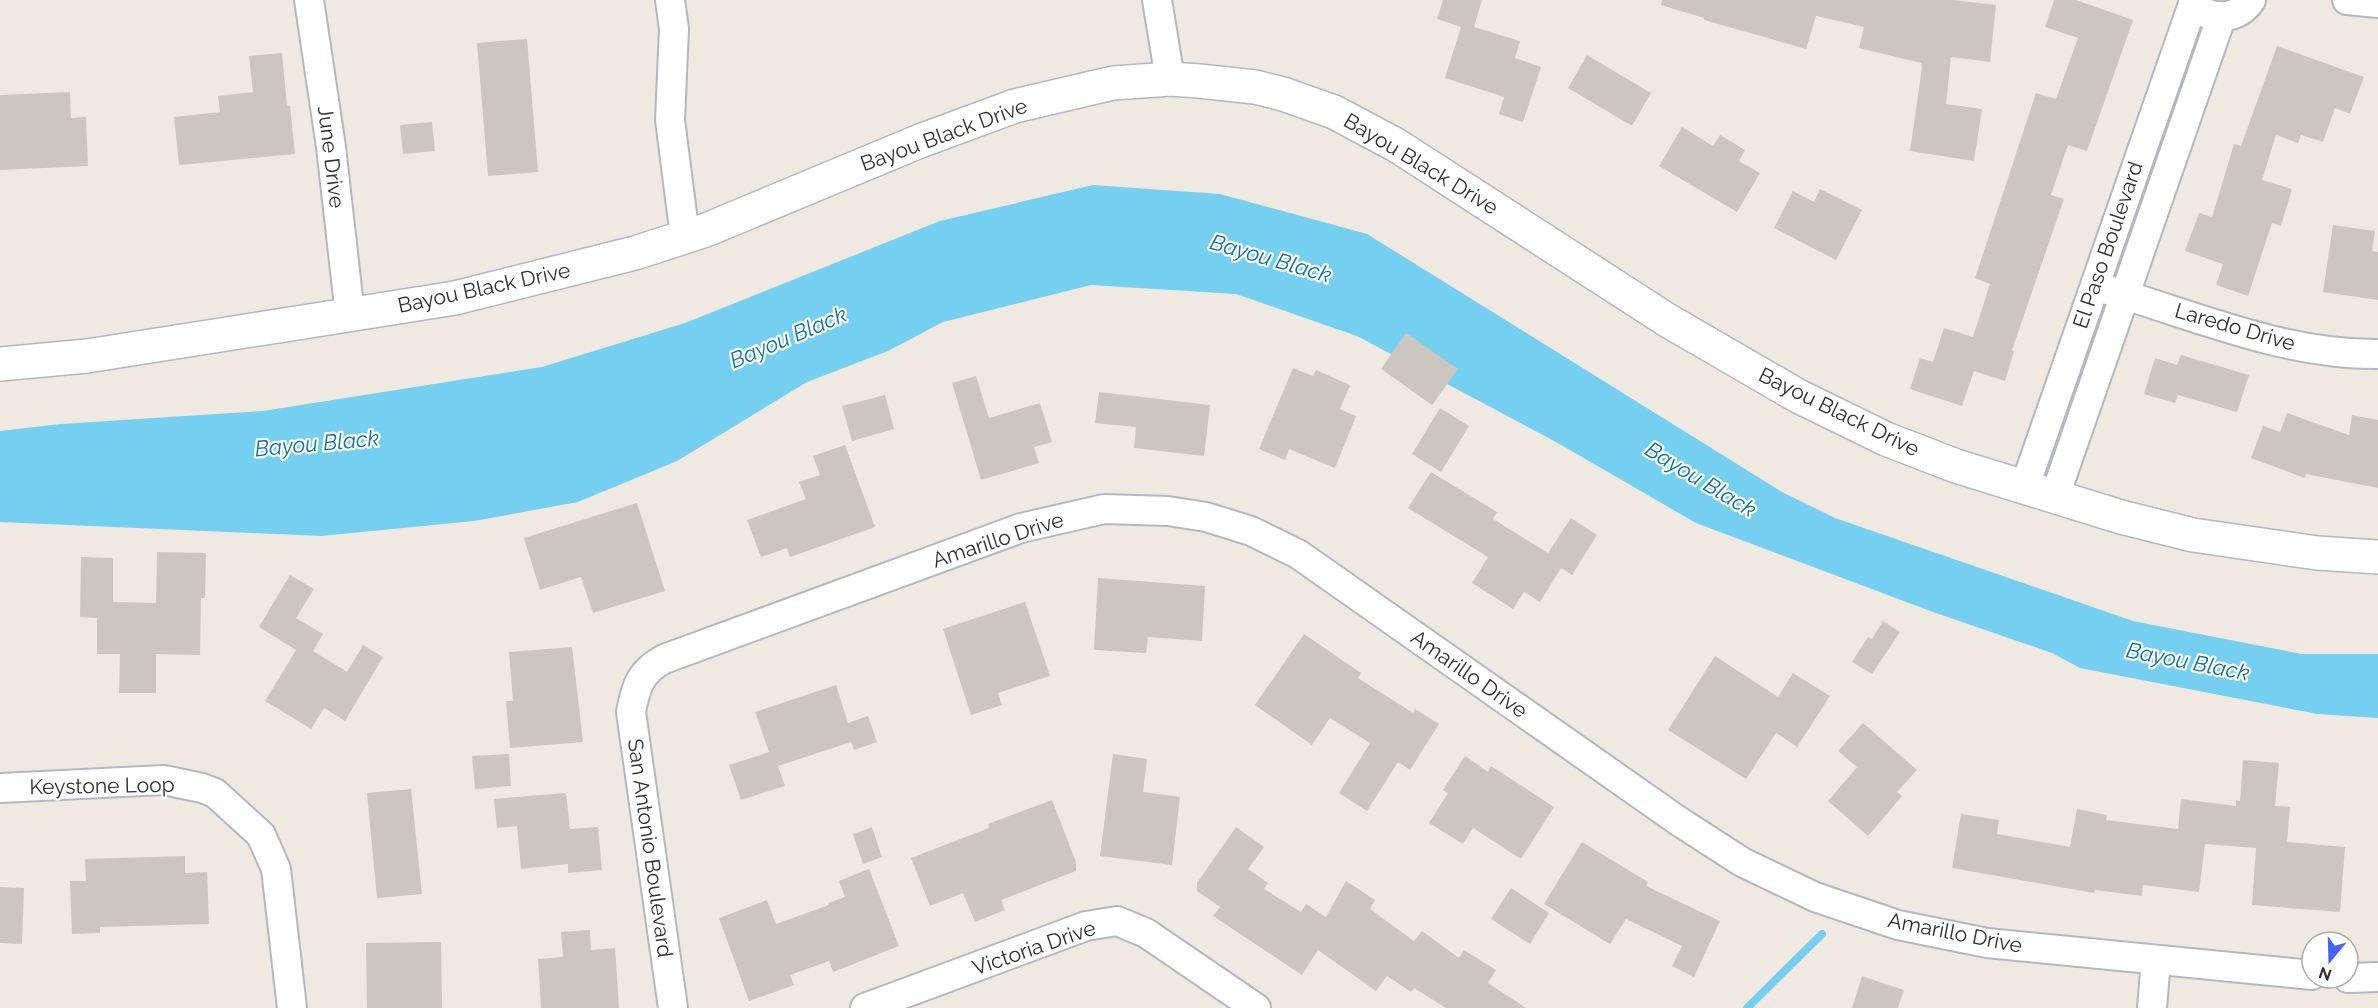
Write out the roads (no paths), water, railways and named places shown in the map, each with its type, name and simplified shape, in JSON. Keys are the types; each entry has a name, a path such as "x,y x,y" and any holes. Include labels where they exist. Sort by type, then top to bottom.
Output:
{"main road":[{"name":"Bayou Black Drive","path":"0,364 87,356 455,298 635,253 685,237 920,141 1015,106 1113,83 1170,80 1255,87 1334,112 1396,145 1667,320 1798,396 1887,439 1956,466 2121,517 2193,535 2317,553 2378,557"}],"street":[{"name":"June Drive","path":"309,0 331,147 350,315"},
{"path":"670,0 674,29 670,120 685,237"},
{"path":"1156,0 1170,80"},
{"path":"2192,2 2200,11 2221,18 2237,14 2251,0"},
{"path":"2347,0 2378,3"},
{"name":"El Paso Boulevard","path":"2040,491 2094,286 2192,2"},
{"name":"El Paso Boulevard","path":"2040,491 2125,295 2221,18"},
{"path":"2121,208 2152,216"},
{"name":"Laredo Drive","path":"2094,286 2291,345 2349,354 2378,354"},
{"name":"Amarillo Drive","path":"636,687 649,667 664,659 1021,528 1104,509 1168,511 1206,517 1251,531 1298,554 1677,820 1742,862 1815,897 1898,926 1987,943 2300,974"},
{"name":"San Antonio Boulevard","path":"636,687 631,712 673,1008"},
{"name":"Keystone Loop","path":"0,788 164,780 202,788 214,793 261,835 276,869 292,1008"},
{"name":"Victoria Drive","path":"865,1008 1086,926 1117,921 1146,933 1256,1008"},
{"path":"2152,1008 2156,960"},
{"path":"2360,978 2378,977"}],"water":[{"name":"Bayou Black","path":"1093,185 1220,194 1367,234 1782,492 1835,518 2133,621 2302,654 2378,654 2378,718 2317,714 2080,668 2052,653 1933,612 1696,523 1556,442 1357,336 1236,294 1091,285 943,322 888,351 807,382 677,461 578,502 474,521 321,536 0,522 0,431 61,424 263,411 542,367 685,323 940,221"}],"waterway":[{"path":"1747,1008 1822,934"}]}
